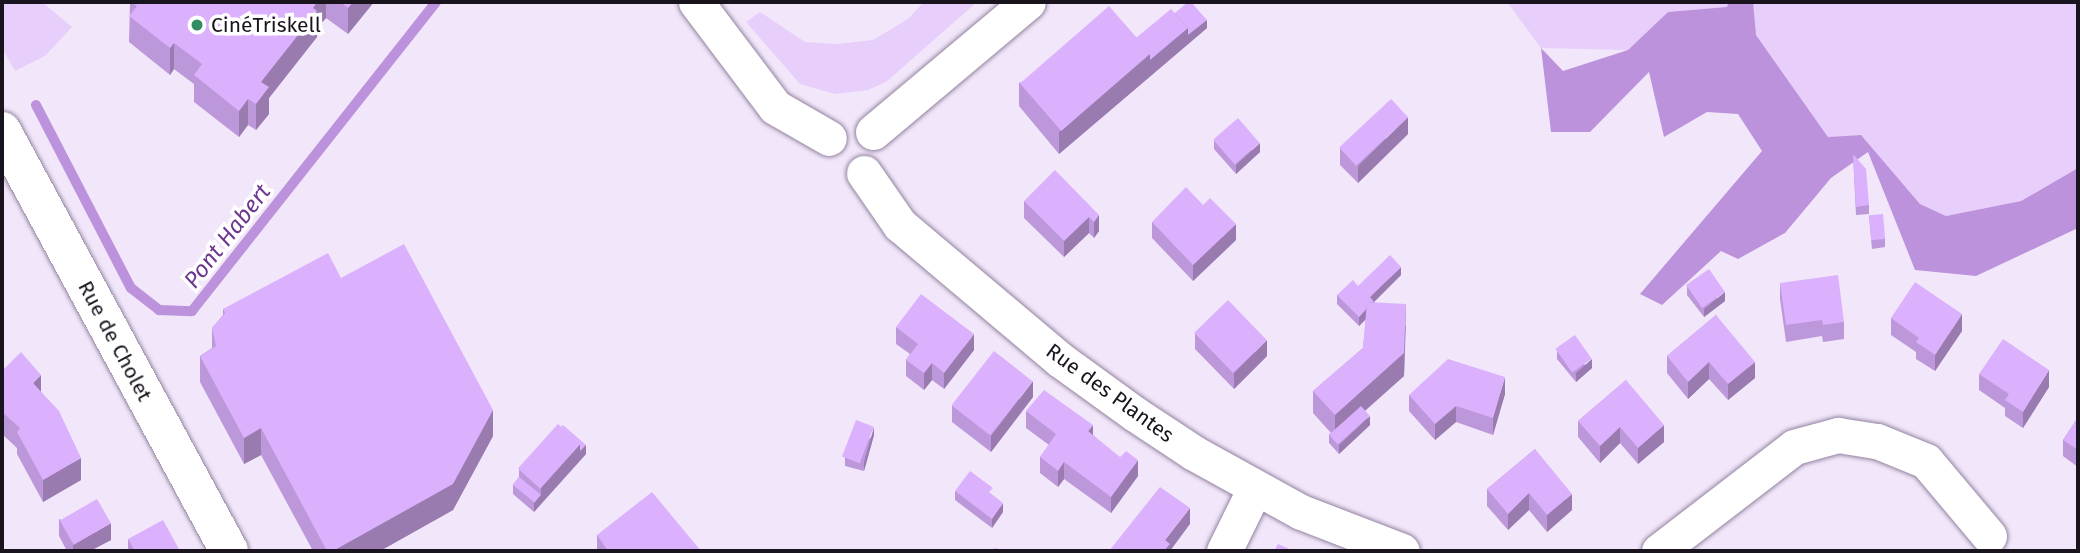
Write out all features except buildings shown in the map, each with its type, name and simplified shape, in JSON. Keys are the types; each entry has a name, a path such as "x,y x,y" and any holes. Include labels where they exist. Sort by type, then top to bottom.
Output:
{"main road":[{"name":"Rue de Cholet","path":"2,131 229,551"}],"street":[{"path":"696,2 775,107 829,138"},
{"path":"873,132 1028,2"},
{"path":"849,122 873,132 878,156 864,173 843,174 828,159 829,138 849,122"},
{"name":"Rue des Plantes","path":"864,173 900,225 1059,359 1194,453 1255,488 1301,512 1402,551"},
{"path":"1659,551 1794,447 1838,435 1877,441 1926,461 1989,536"},
{"path":"1224,551 1255,488"}],"shaded area":[{"path":"2,2 42,2 72,27 45,56 15,71 2,48"},
{"path":"924,2 977,2 886,82 868,90 835,94 800,84 746,22 760,12 805,42 838,44 873,40 908,19"},
{"path":"1507,2 2078,2 2078,168 2021,201 1946,216 1920,204 1861,135 1828,137 1756,35 1668,12 1628,50 1541,48"},
{"path":"1729,2 1753,2 1756,35 1828,137 1861,135 1920,204 1946,216 2021,201 2078,168 2078,228 1976,276 1915,270 1868,152 1831,178 1785,233 1738,259 1721,251 1662,305 1640,294 1762,151 1738,114 1707,112 1664,137 1649,72 1590,132 1551,132 1541,48 1563,71 1628,50 1668,12 1727,7"}],"waterway":[{"name":"Pont Habert","path":"36,105 131,288 159,310 192,311 436,2"}],"place":[{"name":"CinéTriskell","path":"197,25"}]}
